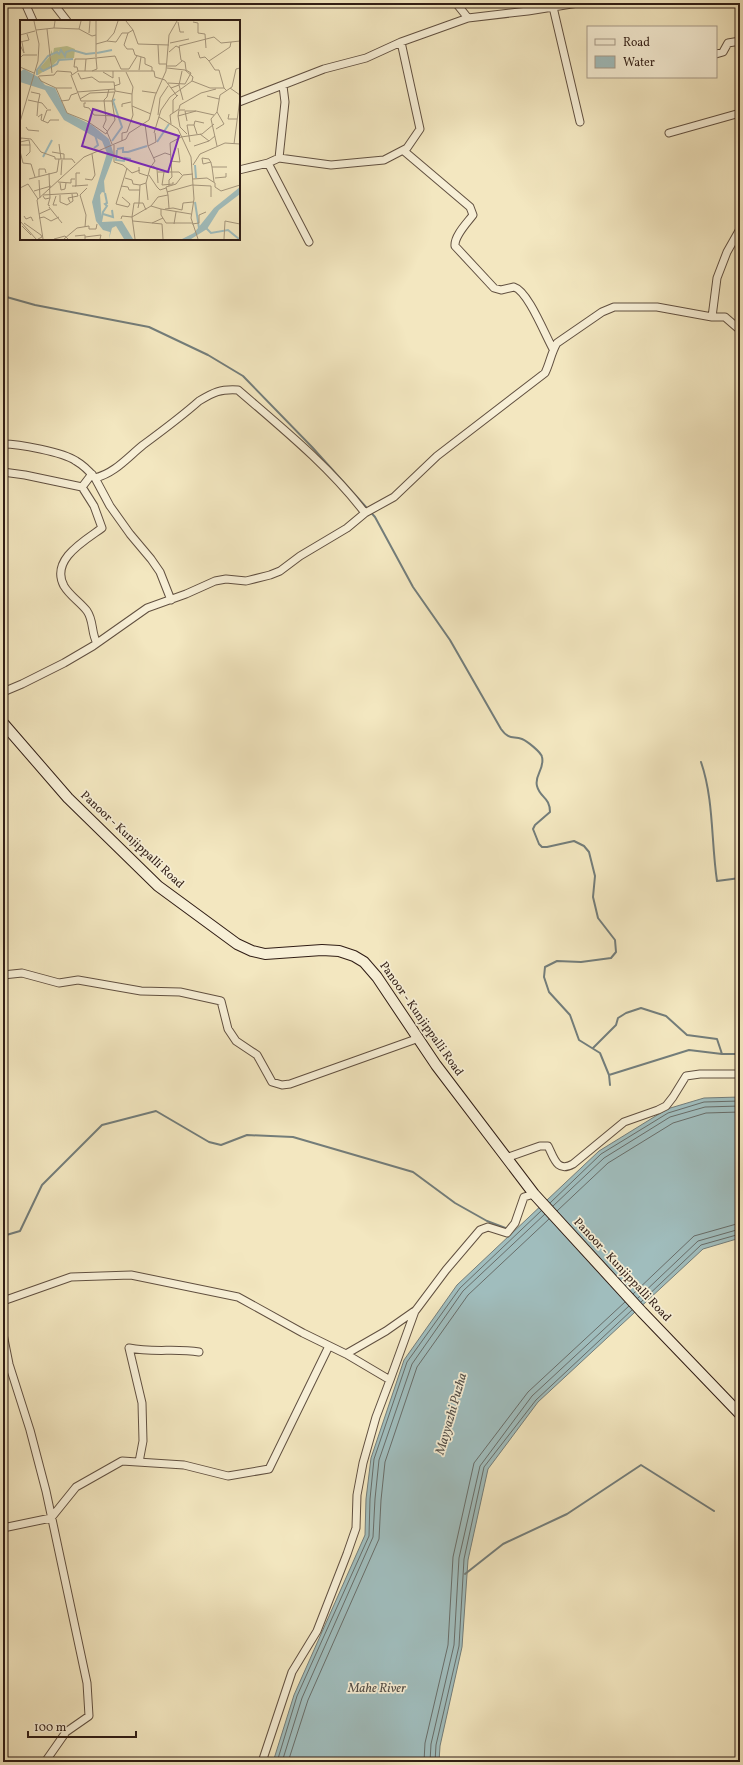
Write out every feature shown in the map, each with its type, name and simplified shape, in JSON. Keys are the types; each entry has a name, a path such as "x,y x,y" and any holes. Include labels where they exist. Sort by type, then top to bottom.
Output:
{"main road":[{"name":"Panoor - Kunjippalli Road","path":"3,723 68,798 164,890 231,940 252,951 265,954 322,950 354,956 364,962 377,977 436,1065 534,1194 642,1312 740,1414"}],"street":[{"path":"25,3 33,20"},
{"path":"53,3 66,20"},
{"path":"248,3 258,3"},
{"path":"456,3 468,18"},
{"path":"526,3 528,11"},
{"path":"240,102 324,69 366,58 401,42 468,18 578,3"},
{"path":"553,7 580,122"},
{"path":"717,54 723,52 728,43 740,41"},
{"path":"240,170 268,163 279,158 331,165 384,160 404,151 420,129 401,42"},
{"path":"279,158 285,102 283,86"},
{"path":"669,133 740,113"},
{"path":"404,151 470,207 473,215 455,241 456,246 494,288 501,290 514,287 523,292 537,316 553,349"},
{"path":"268,163 309,242"},
{"path":"712,317 717,278 727,252 740,229"},
{"path":"3,692 48,672 97,643 147,608 171,600 215,581 237,579 246,581 270,575 347,528 366,513 394,497 437,456 545,373 549,365 553,349 557,343 602,312 614,307 657,307 712,317 725,317 740,330"},
{"path":"82,487 93,476 108,474 185,414 199,401 212,393 224,389 238,390 324,467 354,498 366,513"},
{"path":"3,444 17,444 65,455 77,461 93,476 110,506 160,572 171,600"},
{"path":"3,472 82,487 94,506 102,528 83,542 65,559 60,570 64,585 87,611 92,624 93,636 97,643"},
{"path":"3,976 22,973 58,983 78,980 141,991 180,992 221,1001 228,1029 236,1041 257,1056 272,1082 282,1085 290,1084 419,1038"},
{"path":"506,1158 540,1146 548,1146 556,1162 567,1168 624,1122 666,1106 686,1076 700,1074 740,1074"},
{"path":"346,1354 386,1331 416,1310 480,1230 488,1227 507,1233 515,1223 524,1197 534,1194"},
{"path":"3,1301 71,1277 131,1275 238,1297 303,1333 346,1354 390,1380"},
{"path":"262,1762 292,1672 317,1631 356,1528 357,1495 363,1463 376,1417 416,1310"},
{"path":"3,1334 9,1364 30,1430 46,1491 87,1683 89,1716 66,1732 45,1762"},
{"path":"3,1528 51,1518 76,1487 122,1461 184,1465 228,1476 269,1469 329,1346"},
{"path":"139,1462 143,1441 142,1403 129,1348 142,1350 184,1349 199,1352"}],"water":[{"name":"Mahe River","path":"740,1097 740,1238 703,1249 538,1402 488,1469 468,1560 462,1647 440,1746 439,1762 273,1762 294,1695 365,1535 366,1499 371,1458 404,1360 457,1285 599,1151 667,1109 704,1098"}],"waterway":[{"path":"3,296 35,305 149,327 208,355 243,376 312,447 375,517 413,587 450,640 501,729 509,736 522,739 527,742 541,755 543,761 536,782 538,790 547,800 550,807 550,812 535,825 533,829 539,844 542,847 547,847 574,841 584,846 589,852 595,876 593,897 598,918 615,940 616,952 611,958 581,962 557,961 545,967 544,977 549,992 570,1015 579,1040 600,1053 609,1075 610,1085"},
{"path":"701,762 708,791 717,881 740,878"},
{"path":"593,1048 616,1025 618,1018 626,1013 641,1008 666,1016 687,1035 717,1039 722,1054"},
{"path":"609,1075 689,1050 722,1054 740,1054"},
{"path":"3,1236 20,1231 42,1185 102,1125 156,1111 209,1142 221,1145 247,1135 293,1137 413,1172 455,1203 487,1221 508,1229"},
{"path":"465,1574 503,1544 567,1514 641,1465 714,1511"}],"water label":[{"name":"Mayyazhi Puzha","path":"452,1414"}]}
